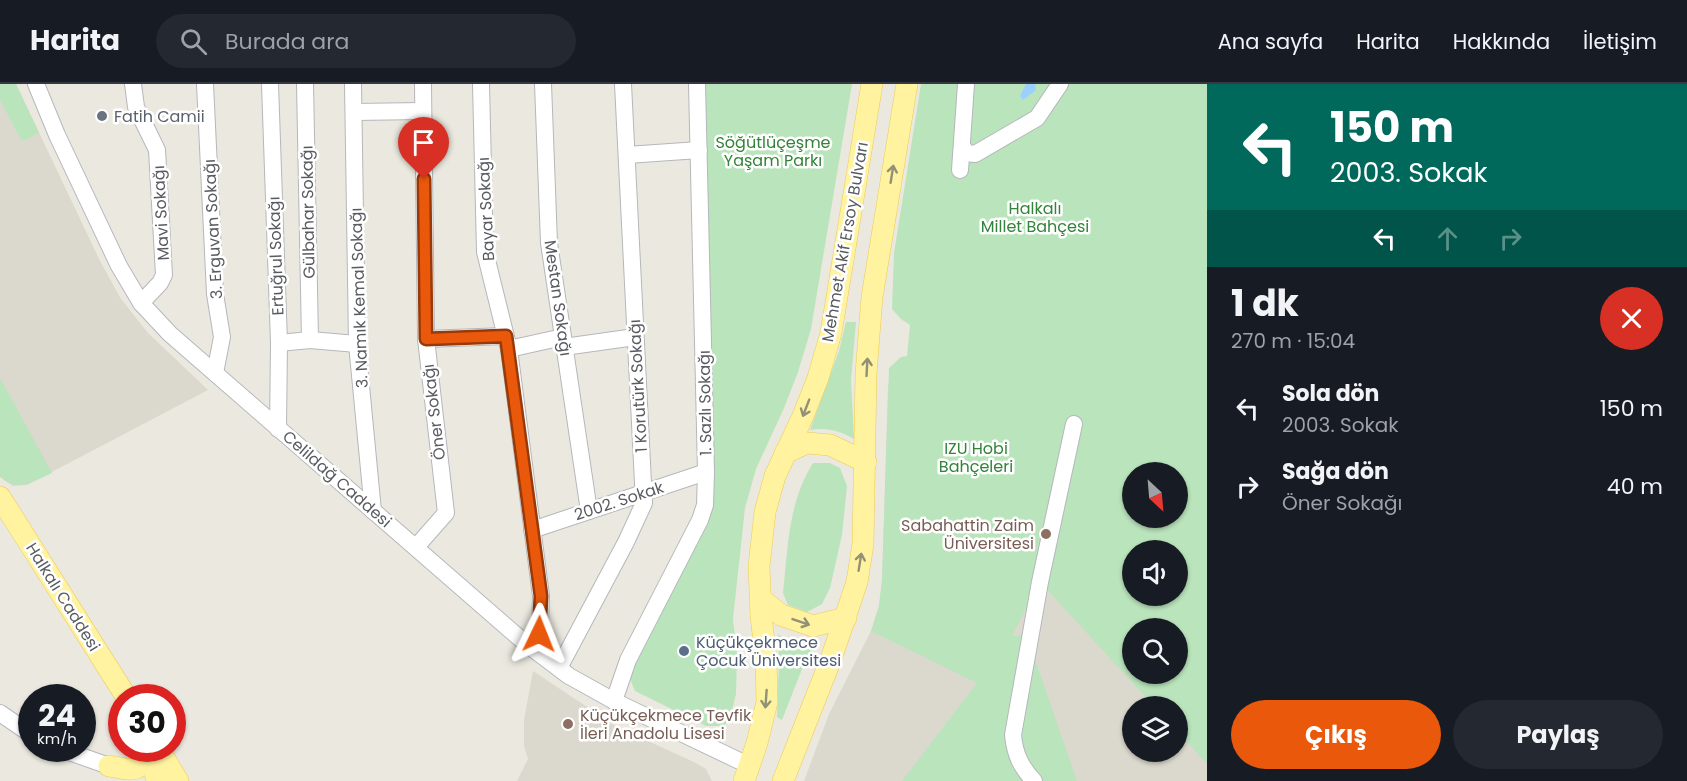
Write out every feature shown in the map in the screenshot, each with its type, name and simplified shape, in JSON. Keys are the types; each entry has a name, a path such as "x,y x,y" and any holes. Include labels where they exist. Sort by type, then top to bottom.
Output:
{"main road":[{"name":"Mehmet Akif Ersoy Bulvarı","path":"747,773 767,702 759,566 765,512 775,476 810,397 831,333 872,84"},
{"name":"Mehmet Akif Ersoy Bulvarı","path":"783,781 846,618 857,582 862,544 866,462 866,374 872,297 907,84"},
{"path":"785,453 807,443 830,445 866,462"},
{"name":"Halkalı Caddesi","path":"0,497 118,684"},
{"path":"761,598 781,615 813,626 846,618"},
{"path":"132,776 144,762"},
{"path":"109,766 132,776 158,780 152,762"},
{"path":"166,762 178,781"}],"street":[{"name":"Celildağ Caddesi","path":"36,84 57,135 119,266 141,303 170,334 539,653 614,701 747,773"},
{"path":"122,84 136,107"},
{"name":"Mavi Sokağı","path":"134,84 136,107 157,150 164,275 160,283 141,303"},
{"name":"3. Erguvan Sokağı","path":"205,84 216,294 222,337 214,373"},
{"name":"Ertuğrul Sokağı","path":"270,84 279,344 278,429"},
{"name":"Gülbahar Sokağı","path":"305,84 310,340"},
{"name":"3. Namık Kemal Sokağı","path":"353,84 357,344 374,511"},
{"name":"Öner Sokağı","path":"416,548 446,513 426,339 423,84"},
{"name":"Bayar Sokağı","path":"481,84 485,252 507,342 541,596 539,653"},
{"name":"Mestan Sokağı","path":"543,84 549,243 590,511"},
{"name":"1 Korutürk Sokağı","path":"560,668 627,542 644,503 623,84"},
{"name":"1. Sazlı Sokağı","path":"614,701 628,660 700,520 705,505 697,84"},
{"path":"960,170 966,84"},
{"path":"962,146 966,153 975,154 1026,126 1041,113 1060,84"},
{"path":"354,112 423,111"},
{"path":"627,155 699,150"},
{"path":"426,339 563,342 635,337"},
{"path":"279,344 310,340 357,344"},
{"path":"1034,781 1023,769 1015,752 1013,735 1040,582 1074,424"},
{"name":"2002. Sokak","path":"532,530 706,472"},
{"path":"3,719 18,727"},
{"path":"96,761 109,766"}],"shaded area":[{"path":"0,84 16,84 100,261 121,299 148,333 208,390 27,485 13,486 0,477"},
{"name":"Sabahattin Zaim Üniversitesi","path":"1207,316 1207,781 804,781 829,714 871,631 879,606 882,580 888,385"},
{"name":"Küçükçekmece Tevfik İleri Anadolu Lisesi","path":"533,671 617,727 706,769 712,781 517,781 528,759 524,746 524,720"}],"green space":[{"path":"0,84 16,84 39,133 22,141 0,100"},
{"name":"Söğütlüçeşme Yaşam Parkı","path":"705,84 852,84 811,329 784,408 756,469 745,508 733,619 737,656 736,694 730,719 724,726 706,726 635,691 630,679 634,666 713,506"},
{"path":"921,84 1207,84 1207,764 1188,743 1188,696 1145,696 1134,684 1188,684 1188,618 1122,618 1122,671 1040,582 1012,636 1027,636 1077,781 902,781 977,683 871,631 879,606 882,580 889,368 901,357 907,356 910,325 892,309 894,253"},
{"path":"846,322 856,322 851,380 854,439 833,430 810,430 839,351"},
{"path":"0,378 52,473 25,484 12,484 0,476"},
{"path":"813,463 830,463 840,468 847,486 842,535 830,588 822,604 807,612 788,605 783,593 790,526 798,494"},
{"path":"778,634 796,644 817,643 802,669 782,720 777,717"}],"water":[{"path":"1026,84 1035,84 1036,90 1023,100 1020,96"}],"place":[{"name":"Fatih Camii","path":"102,116"},
{"name":"Sabahattin Zaim Üniversitesi","path":"1046,534"},
{"name":"Küçükçekmece Çocuk Üniversitesi","path":"684,651"},
{"name":"Küçükçekmece Tevfik İleri Anadolu Lisesi","path":"568,724"}],"route":[{"path":"424,179 426,339 506,336 541,596 539,634"}],"park label":[{"name":"Halkalı Millet Bahçesi","path":"1035,217"},
{"name":"IZU Hobi Bahçeleri","path":"976,457"}]}
